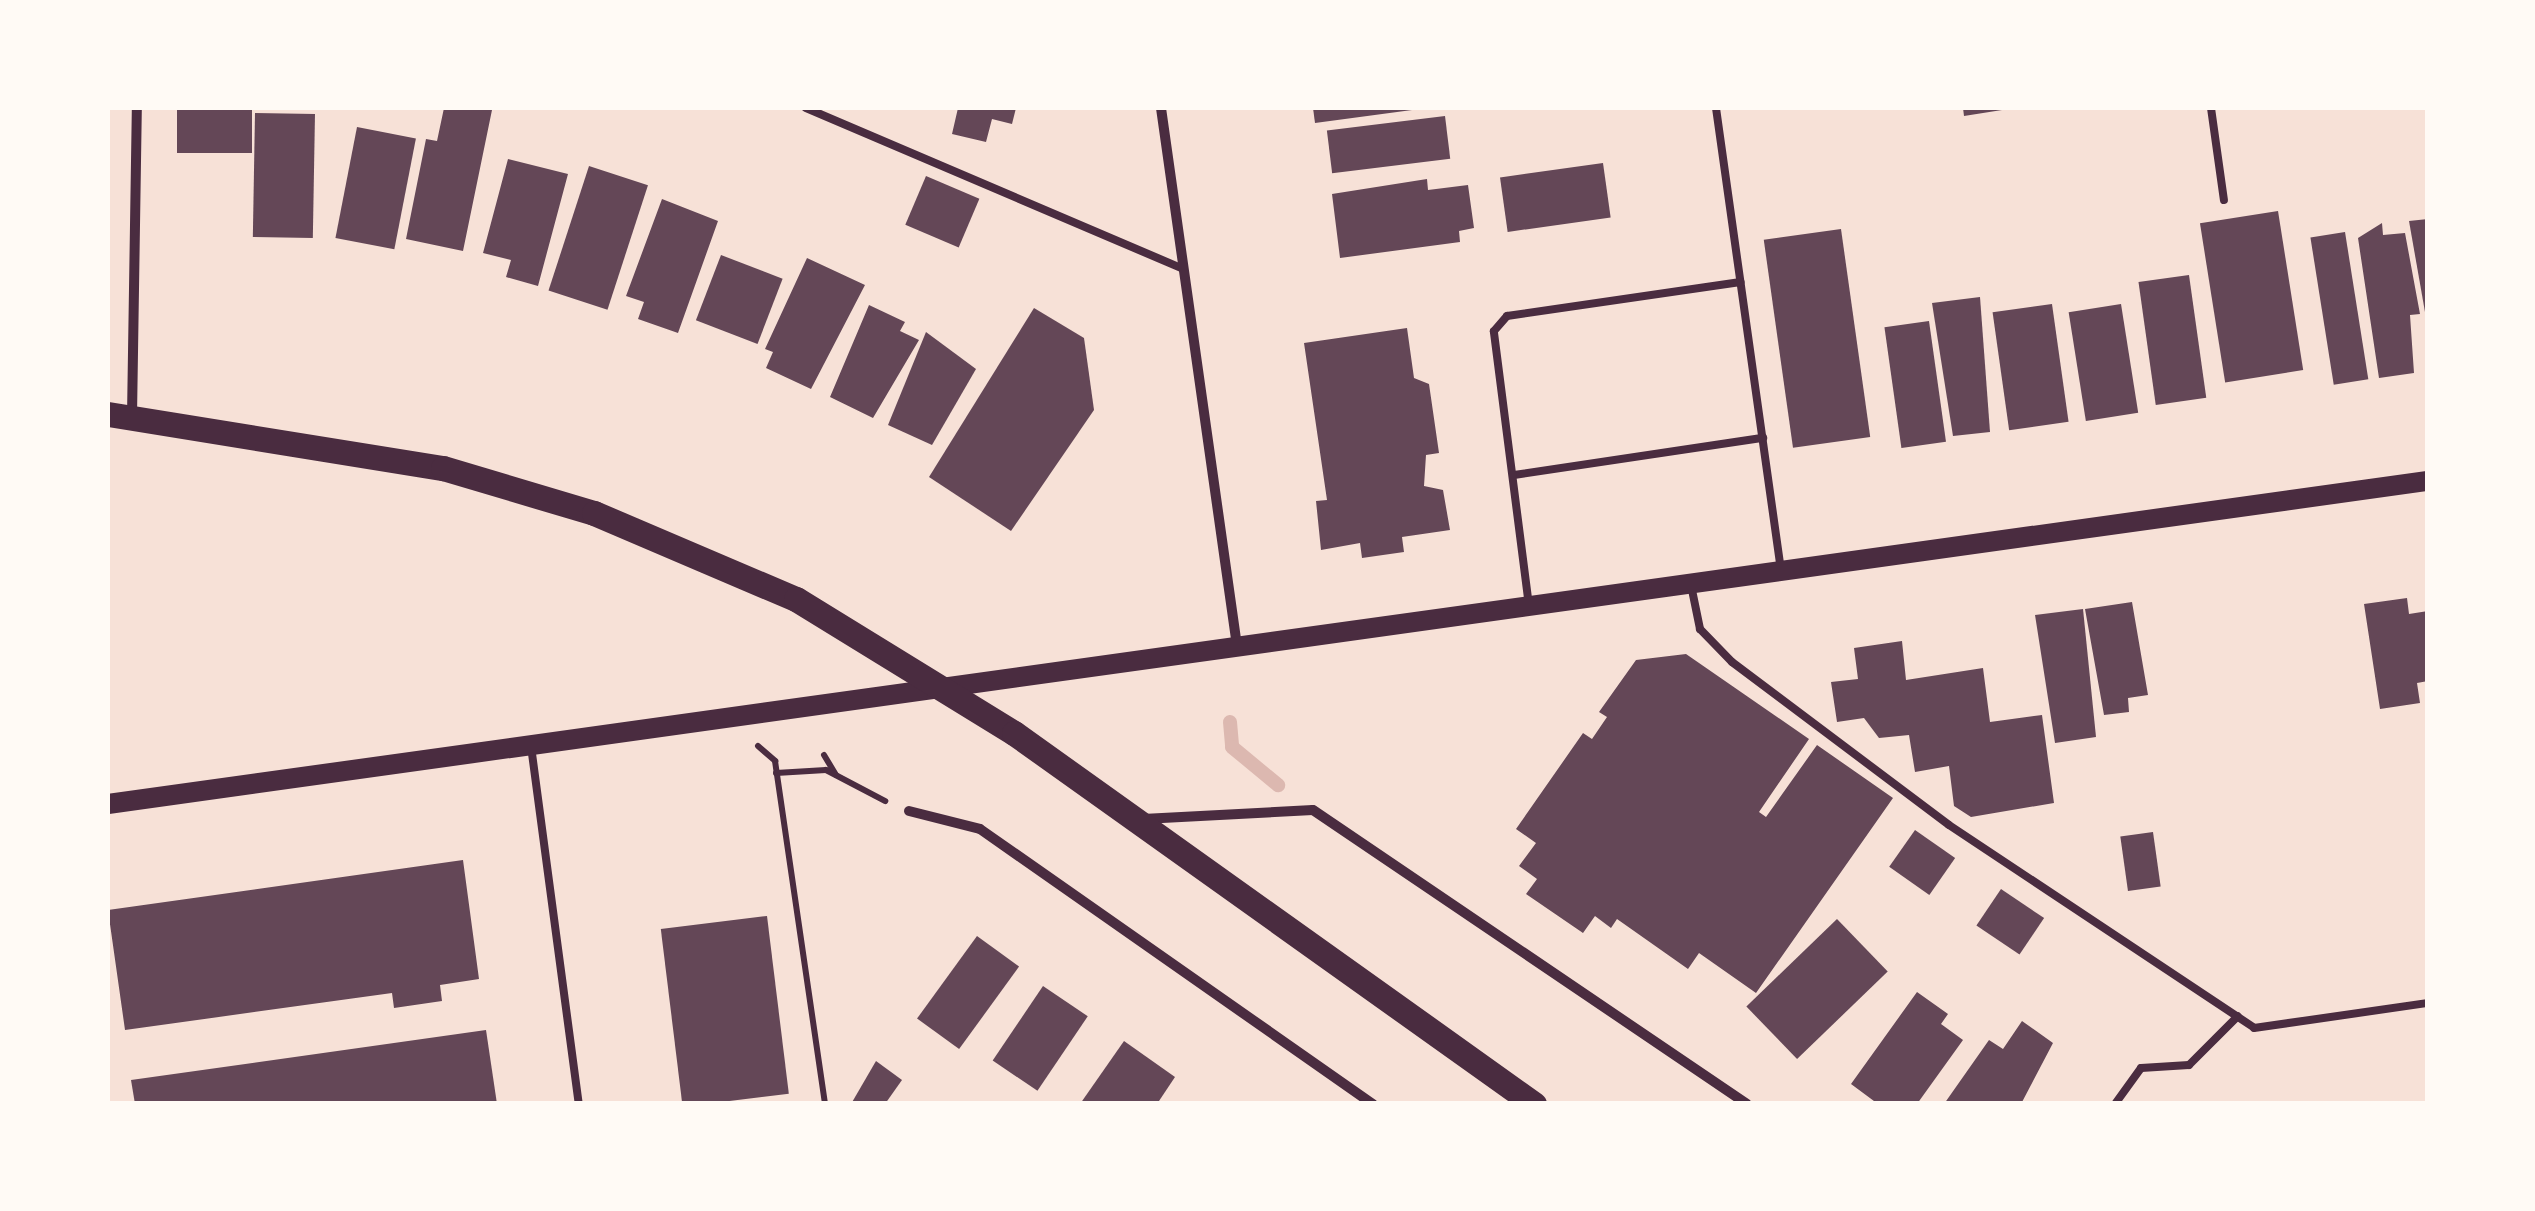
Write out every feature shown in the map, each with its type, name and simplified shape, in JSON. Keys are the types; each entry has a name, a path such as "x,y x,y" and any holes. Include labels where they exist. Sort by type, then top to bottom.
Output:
{"main road":[{"path":"120,415 310,440 594,513 796,600 944,691 1140,820 1534,1104"},
{"path":"108,804 530,743 1238,652 1782,570 2428,481"}],"street":[{"path":"120,415 137,108"},
{"path":"1160,108 1238,652"},
{"path":"1140,820 1313,810 1747,1104"},
{"path":"909,812 980,829 1372,1104"}],"lane":[{"path":"806,108 1184,269"},
{"path":"1716,108 1782,570"},
{"path":"2212,108 2224,200"},
{"path":"1530,611 1494,332 1507,316 1741,282"},
{"path":"1514,475 1763,438"},
{"path":"1691,585 1700,629 1732,662 1950,825 2254,1028 2428,1003"},
{"path":"530,743 579,1104"},
{"path":"2115,1104 2141,1068 2189,1066 2238,1016"}],"path":[{"path":"824,755 838,776"},
{"path":"775,761 825,1104"},
{"path":"776,773 838,776 909,812"}],"building":[{"path":"177,108 252,108 252,153 177,153"},
{"path":"444,108 492,110 463,251 406,239 426,139 437,141"},
{"path":"958,108 1016,108 1012,124 992,119 986,142 952,134"},
{"path":"1313,108 1412,108 1412,110 1315,123"},
{"path":"1963,108 2001,108 2002,110 1964,116"},
{"path":"255,113 315,114 313,238 253,237"},
{"path":"1445,116 1450,159 1332,173 1327,131"},
{"path":"357,127 416,138 394,249 335,238"},
{"path":"508,159 568,174 538,286 506,277 511,260 483,253"},
{"path":"1603,163 1611,217 1508,232 1500,177"},
{"path":"589,166 648,185 607,310 549,291"},
{"path":"926,176 979,199 959,247 905,225"},
{"path":"1427,179 1428,190 1468,185 1474,228 1459,231 1460,242 1340,258 1332,194"},
{"path":"662,199 718,221 678,333 638,319 644,302 626,296"},
{"path":"2278,211 2303,370 2225,382 2200,223"},
{"path":"2428,219 2428,312 2425,312 2409,221"},
{"path":"2382,223 2383,235 2405,233 2420,314 2410,315 2414,373 2379,378 2358,238"},
{"path":"1841,229 1870,437 1793,448 1764,240"},
{"path":"2345,232 2368,379 2334,385 2310,237"},
{"path":"721,255 783,279 758,344 696,320"},
{"path":"807,258 865,285 811,389 766,368 773,352 765,349"},
{"path":"2189,275 2206,398 2156,405 2138,282"},
{"path":"1980,297 1990,432 1953,436 1932,303"},
{"path":"2052,304 2069,422 2009,430 1993,312"},
{"path":"2121,304 2138,413 2086,421 2069,312"},
{"path":"869,305 905,322 900,331 919,340 873,418 830,397"},
{"path":"1034,308 1084,338 1094,410 1011,531 929,477"},
{"path":"1929,321 1946,442 1901,448 1884,327"},
{"path":"1407,328 1414,378 1429,384 1439,453 1426,455 1424,486 1443,490 1450,530 1402,537 1404,552 1362,558 1360,543 1321,550 1316,501 1327,500 1304,343"},
{"path":"926,332 976,369 932,445 888,425"},
{"path":"2407,598 2409,614 2428,611 2428,681 2417,683 2420,703 2380,709 2364,604"},
{"path":"2132,602 2148,695 2128,698 2129,712 2104,715 2085,609"},
{"path":"2083,609 2096,737 2055,743 2035,615"},
{"path":"1902,641 1906,680 1983,668 1990,722 2042,715 2054,803 1971,817 1954,806 1949,766 1915,772 1909,735 1879,738 1864,718 1837,722 1831,682 1858,679 1854,648"},
{"path":"1686,654 1809,739 1759,812 1766,817 1817,745 1893,798 1756,993 1699,953 1688,969 1617,919 1611,928 1595,916 1583,933 1526,894 1537,879 1519,866 1536,843 1516,829 1583,733 1592,739 1607,717 1599,712 1636,660"},
{"path":"1915,830 1955,858 1929,895 1889,867"},
{"path":"2153,832 2161,886 2128,891 2120,837"},
{"path":"463,860 479,979 440,985 442,1001 394,1008 392,993 125,1030 108,910"},
{"path":"2001,889 2044,918 2020,955 1976,925"},
{"path":"767,916 789,1094 682,1104 661,929"},
{"path":"1837,919 1888,972 1797,1059 1746,1007"},
{"path":"977,936 1019,967 959,1049 917,1019"},
{"path":"1043,986 1088,1016 1037,1091 993,1061"},
{"path":"1917,992 1948,1014 1941,1024 1963,1040 1917,1104 1878,1104 1851,1084"},
{"path":"2022,1021 2053,1043 2021,1104 1944,1104 1989,1040 2003,1049"},
{"path":"486,1030 497,1104 135,1104 131,1080"},
{"path":"1124,1041 1175,1077 1157,1104 1080,1104"},
{"path":"876,1061 902,1080 885,1104 851,1104"}],"waterway":[{"path":"1230,722 1232,747 1278,785"}]}
